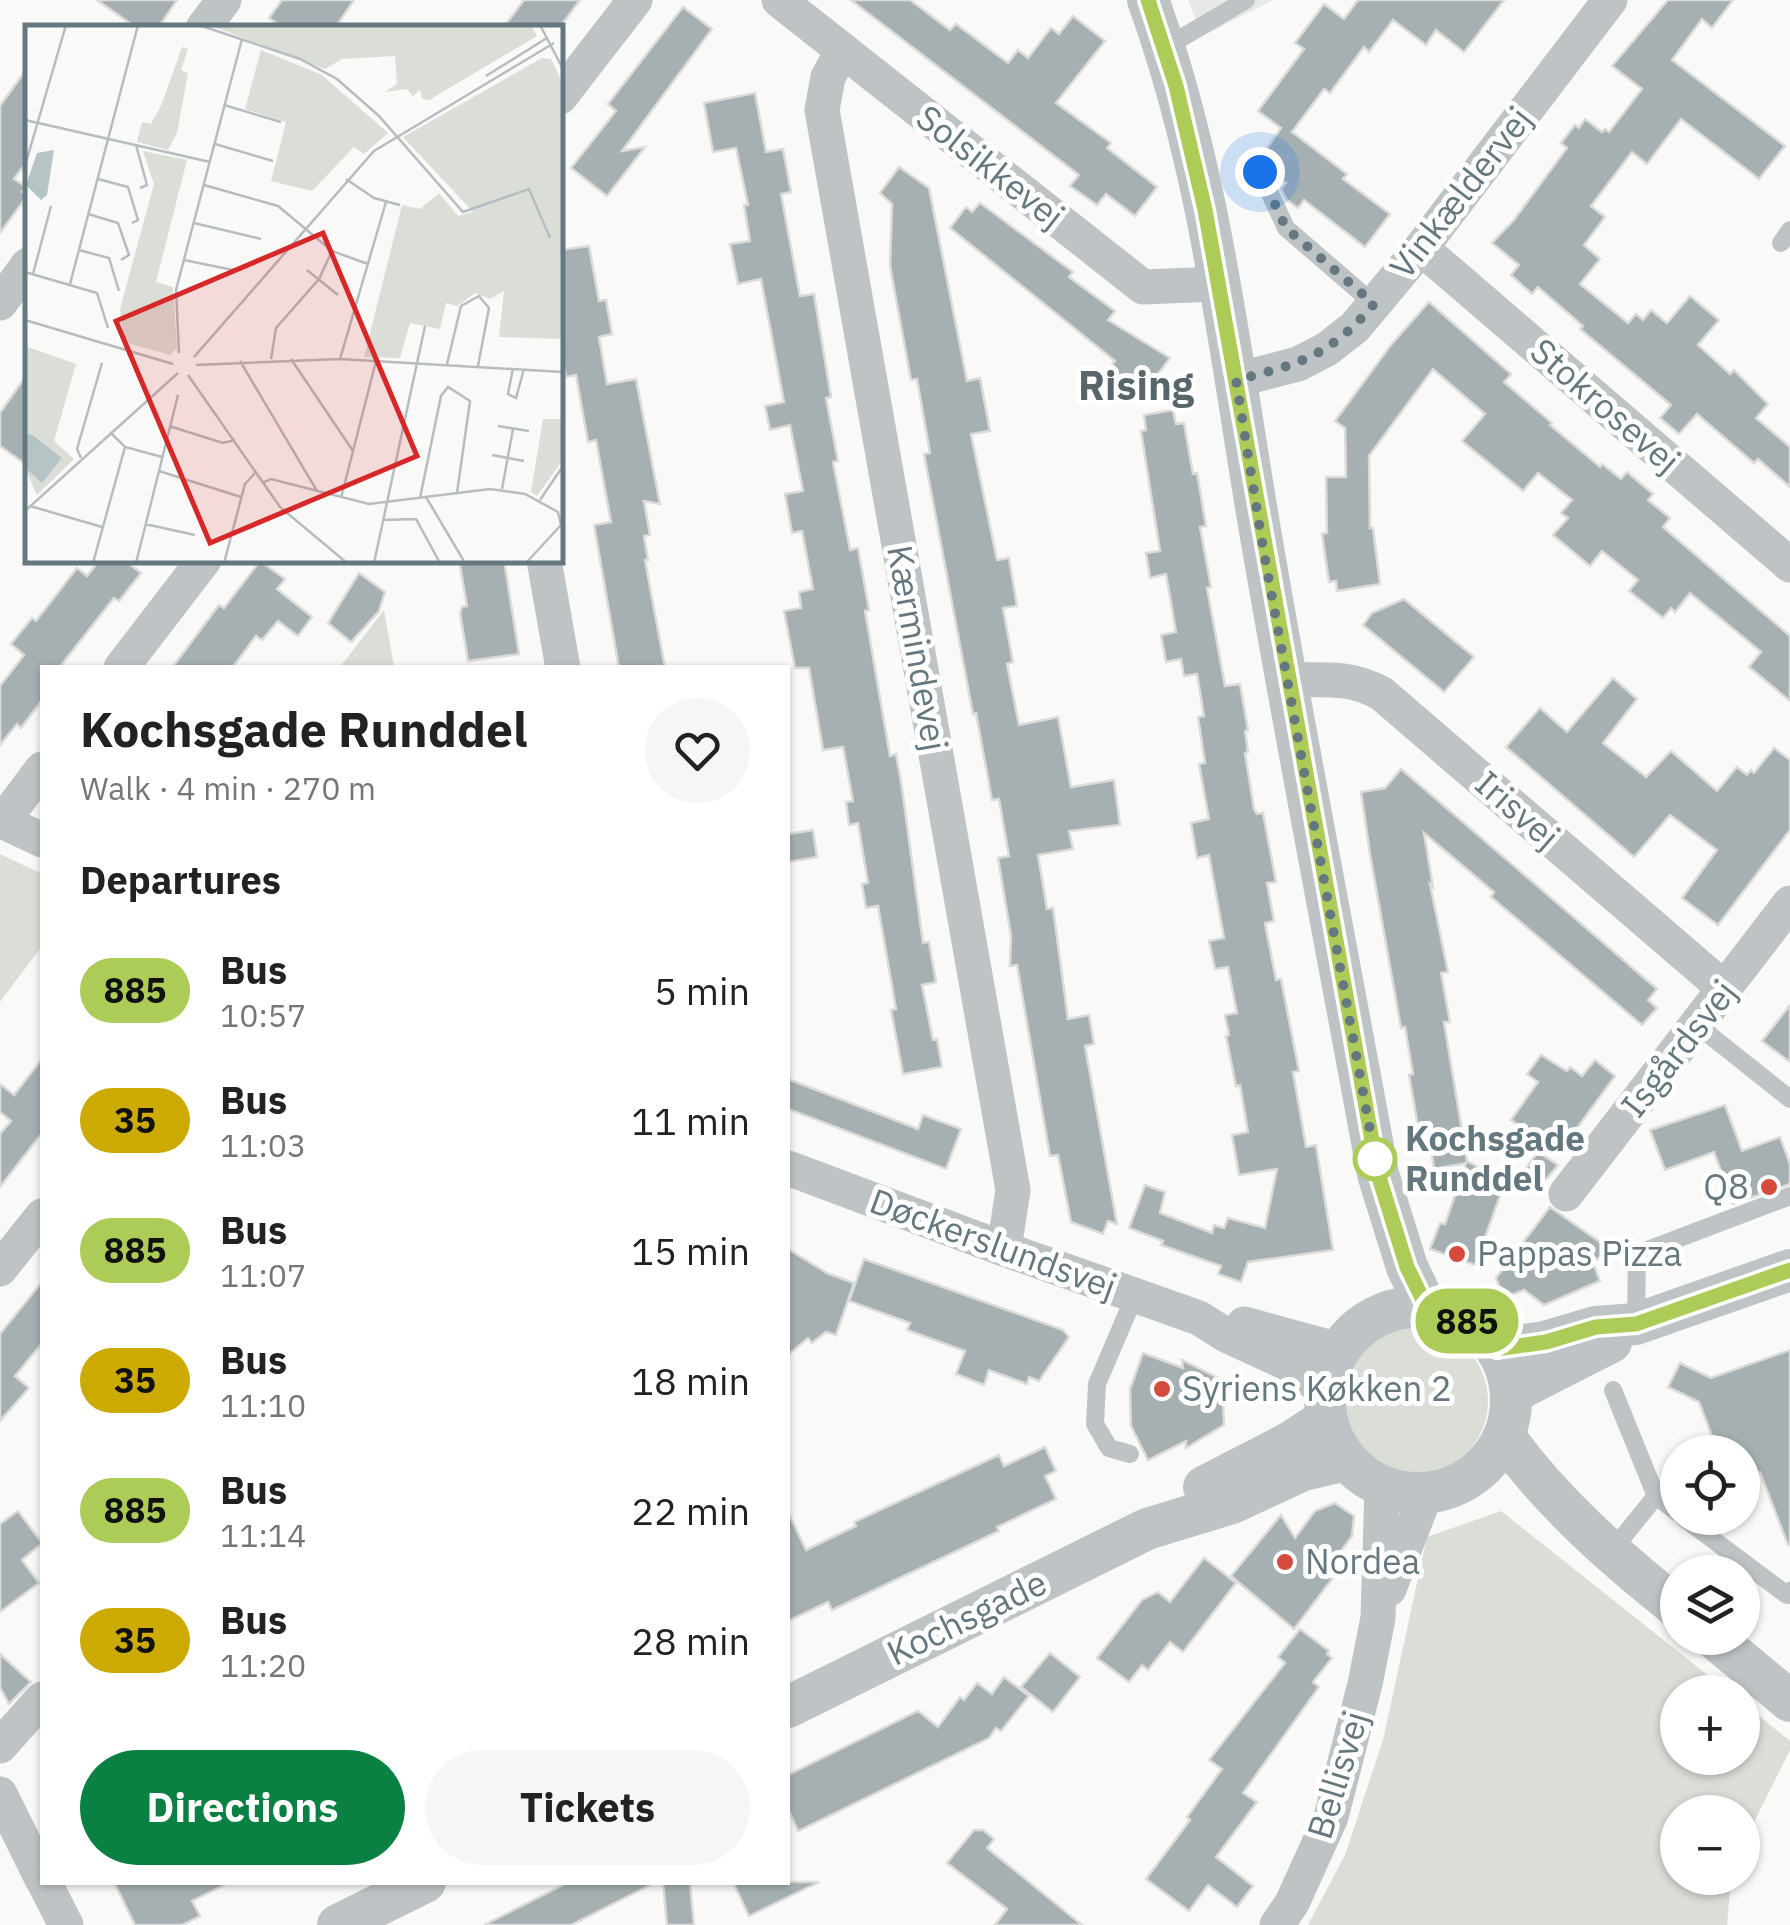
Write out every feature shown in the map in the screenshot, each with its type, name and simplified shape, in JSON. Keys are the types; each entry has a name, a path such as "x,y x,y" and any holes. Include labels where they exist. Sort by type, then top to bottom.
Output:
{"street":[{"path":"205,25 224,0"},
{"path":"562,95 634,0"},
{"name":"Solsikkevej","path":"778,0 1143,287 1218,284"},
{"path":"1148,0 1165,47 1205,210 1378,1174 1407,1267 1426,1306"},
{"name":"Vinkældervej","path":"1236,380 1298,364 1327,350 1355,326 1421,248 1610,0"},
{"name":"Kærmindevej","path":"843,50 828,77 822,110 1013,1190 1004,1250"},
{"name":"Stokrosevej","path":"1421,248 1790,565"},
{"path":"0,302 25,269"},
{"path":"123,665 202,562"},
{"path":"544,562 562,665"},
{"name":"Irisvej","path":"1288,680 1345,678 1382,694 1725,989"},
{"path":"40,772 1,820 40,839"},
{"name":"Isgårdsvej","path":"1566,1194 1790,902"},
{"name":"Døckerslundsvej","path":"790,1169 1199,1318 1290,1365 1326,1405"},
{"path":"1374,1317 1380,1272 1378,1174"},
{"path":"0,1269 40,1219"},
{"path":"1496,1349 1546,1342 1596,1327 1636,1324 1790,1270"},
{"path":"1426,1306 1465,1319 1496,1349 1511,1393 1504,1436 1492,1457 1473,1476 1449,1488 1426,1493 1382,1487 1346,1460 1334,1440 1326,1405 1339,1350 1349,1337 1374,1317 1400,1308 1426,1306"},
{"name":"Døckerslundsvej","path":"1199,1318 1230,1319 1339,1350"},
{"path":"1511,1393 1602,1349 1636,1324"},
{"name":"Kochsgade","path":"1148,1528 1184,1498 1289,1443 1326,1405"},
{"path":"1504,1436 1529,1472 1610,1553 1660,1593"},
{"name":"Kochsgade","path":"790,1706 1148,1528 1232,1503 1303,1470 1346,1460"},
{"path":"1473,1476 1512,1493 1610,1553"},
{"name":"Bellisvej","path":"1277,1925 1292,1903 1331,1818 1365,1684 1378,1618 1382,1487"},
{"name":"Bellisvej","path":"1378,1618 1426,1493"},
{"path":"1735,1655 1790,1700"},
{"path":"0,1746 40,1701"},
{"path":"0,1794 40,1875"},
{"path":"45,1885 66,1925"},
{"path":"338,1925 419,1885"}],"lane":[{"path":"1165,47 1246,0"},
{"path":"1260,172 1286,228 1374,304"},
{"path":"1697,1025 1790,1100"},
{"path":"1636,1324 1637,1254 1790,1196"},
{"path":"1130,1454 1109,1448 1094,1424 1097,1384 1135,1295"},
{"path":"1614,1390 1660,1499"},
{"path":"1610,1553 1656,1496"},
{"path":"1707,1535 1787,1595 1790,1591"}],"shaded area":[{"path":"1188,0 1273,0 1203,36"},
{"path":"384,610 394,665 342,665"},
{"path":"0,854 40,873 40,949 0,1002"},
{"path":"1414,1327 1442,1333 1466,1349 1482,1373 1488,1401 1482,1429 1466,1453 1442,1469 1414,1475 1386,1469 1362,1453 1346,1429 1340,1401 1346,1373 1362,1349 1386,1333"},
{"path":"1501,1511 1660,1637 1660,1655 1682,1655 1708,1675 1660,1675 1660,1775 1760,1775 1760,1717 1790,1741 1790,1750 1760,1810 1760,1795 1660,1795 1660,1895 1730,1895 1727,1925 1308,1925 1345,1855 1383,1740 1427,1537"}],"building":[{"path":"97,0 177,0 160,25 133,25"},
{"path":"282,0 354,0 337,25 279,25 269,18"},
{"path":"524,0 580,0 561,25 505,25"},
{"path":"851,0 910,0 950,30 956,24 1008,63 1018,50 1028,58 1051,28 1059,34 1073,16 1105,41 1056,103 1111,143 1107,148 1157,187 1135,216 1106,194 1097,205 1070,186 1079,175"},
{"path":"1358,0 1504,0 1464,52 1436,30 1426,45 1393,20 1369,52 1364,47 1330,93 1324,89 1292,132 1347,174 1343,179 1390,214 1365,247 1304,200 1298,208 1287,200 1281,189 1286,183 1275,175 1268,162 1259,160 1281,128 1258,111 1304,49 1295,43 1324,4 1344,19"},
{"path":"1668,0 1733,0 1712,28 1702,19 1672,60 1785,146 1759,179 1681,119 1647,164 1632,152 1591,206 1605,217 1584,245 1600,259 1580,284 1628,323 1636,314 1643,320 1651,310 1667,323 1690,296 1719,320 1698,345 1730,374 1734,370 1768,404 1756,418 1790,447 1790,487 1758,459 1754,463 1697,414 1679,434 1660,418 1671,405 1580,329 1583,326 1538,287 1532,294 1511,275 1519,265 1492,243 1514,220 1567,148 1561,143 1575,125 1579,128 1585,119 1602,132 1609,132 1642,89 1612,66"},
{"path":"683,7 712,29 622,151 645,147 607,196 571,168 616,111 608,104"},
{"path":"25,71 25,164 14,179 25,186 25,199 0,233 0,106"},
{"path":"755,93 766,152 783,149 791,192 781,194 800,296 814,294 831,397 826,398 838,461 833,462 850,550 858,548 890,756 896,754 902,788 923,943 929,942 936,982 922,985 942,1067 903,1074 878,906 866,908 862,884 868,883 858,823 849,825 846,802 853,801 843,747 823,750 809,668 795,668 784,611 801,608 799,592 813,589 802,531 792,533 785,494 803,491 790,425 770,430 765,406 784,402 761,279 738,284 730,244 750,241 744,205 748,205 736,148 713,152 704,103"},
{"path":"899,167 929,188 967,381 980,378 990,431 971,434 997,560 1009,558 1017,606 1003,608 1013,662 1007,664 1019,725 1058,717 1071,787 1114,780 1120,825 1069,831 1073,849 1038,855 1047,909 1053,908 1068,1019 1089,1015 1094,1044 1085,1046 1117,1224 1108,1221 1103,1234 1071,1222 1058,1155 1050,1156 1017,965 1010,966 1011,936 998,858 1009,856 999,799 992,800 976,713 973,714 924,454 930,453 917,379 911,380 890,266 892,204 880,193"},
{"path":"980,203 1073,272 1069,277 1115,311 1108,320 1170,358 1142,395 1108,370 1115,361 950,228 966,207 972,212"},
{"path":"589,246 599,301 606,300 612,334 599,337 607,384 636,379 660,504 644,501 650,535 644,536 664,665 618,665 594,525 611,522 596,440 588,442 576,375 566,377 562,353 562,250"},
{"path":"1429,302 1511,374 1504,382 1550,425 1600,467 1602,464 1621,479 1627,472 1653,494 1648,500 1670,518 1663,527 1790,636 1790,701 1749,667 1761,652 1690,593 1675,612 1671,608 1663,618 1629,591 1638,580 1602,551 1590,566 1553,535 1568,518 1561,513 1572,500 1538,473 1523,491 1462,441 1485,414 1433,369 1369,456 1370,528 1380,584 1337,591 1336,581 1329,582 1322,534 1327,533 1326,477 1346,477 1345,428 1335,421 1391,345"},
{"path":"25,377 25,464 0,446 0,413"},
{"path":"1173,410 1176,424 1184,423 1193,474 1197,473 1206,526 1200,527 1211,587 1207,588 1225,686 1240,684 1254,809 1257,814 1263,813 1276,882 1267,883 1274,921 1265,923 1276,980 1281,979 1299,1071 1293,1072 1306,1147 1316,1145 1333,1250 1248,1262 1241,1282 1218,1274 1221,1266 1161,1245 1163,1241 1129,1228 1145,1185 1165,1192 1160,1213 1212,1233 1214,1225 1224,1228 1228,1218 1265,1228 1277,1169 1239,1175 1232,1135 1248,1132 1226,1036 1229,1035 1225,1015 1237,1013 1228,967 1215,969 1209,941 1224,938 1209,855 1197,858 1191,823 1209,819 1199,764 1205,763 1198,717 1204,716 1197,674 1184,676 1181,659 1166,662 1161,635 1176,632 1166,574 1150,578 1146,553 1160,551 1141,431 1146,430 1144,415"},
{"path":"98,562 127,562 141,573 119,601 114,598 61,665 40,665 40,703 21,728 17,724 0,745 0,686 24,655 11,644 32,618 36,621 77,568 87,576"},
{"path":"261,562 285,579 277,589 312,617 298,636 278,621 262,640 256,636 234,665 174,665 219,605 224,608"},
{"path":"459,562 504,562 519,654 468,661 460,613 467,606"},
{"path":"359,573 385,592 379,611 351,642 328,623"},
{"path":"1404,599 1474,657 1444,692 1363,625 1372,613"},
{"path":"1613,678 1637,699 1603,743 1646,777 1671,751 1717,791 1737,767 1747,775 1751,770 1754,773 1774,748 1790,760 1790,830 1718,925 1682,898 1717,850 1670,815 1634,857 1506,747 1540,708 1567,732"},
{"path":"1401,769 1657,989 1648,1000 1657,1008 1642,1025 1491,897 1494,892 1424,833 1448,972 1441,973 1450,1022 1444,1022 1467,1161 1505,1182 1475,1265 1430,1249 1440,1223 1445,1224 1466,1163 1434,1169 1431,1147 1422,1149 1405,1027 1401,1028 1370,854 1361,792 1385,788"},
{"path":"813,830 817,857 790,862 790,834"},
{"path":"1790,1005 1790,1062 1762,1041"},
{"path":"1541,1055 1582,1076 1595,1060 1615,1076 1558,1154 1511,1120 1538,1082 1527,1074"},
{"path":"40,1062 40,1136 0,1187 0,1134 11,1121 0,1112 0,1084 14,1095"},
{"path":"790,1080 918,1129 923,1115 961,1129 946,1169 790,1110"},
{"path":"1725,1105 1742,1151 1780,1137 1790,1164 1790,1184 1733,1204 1714,1152 1665,1170 1650,1130"},
{"path":"1538,1152 1558,1165 1542,1184 1524,1171"},
{"path":"1550,1207 1614,1252 1592,1261 1600,1281 1544,1305 1524,1290 1504,1298 1496,1278"},
{"path":"790,1250 827,1273 854,1283 836,1335 826,1332 812,1343 808,1338 790,1353"},
{"path":"864,1259 1063,1330 1069,1337 1039,1381 1029,1377 1027,1384 989,1370 984,1385 956,1374 965,1351 907,1330 910,1323 849,1301"},
{"path":"40,1284 40,1345 15,1376 29,1388 0,1421 0,1334"},
{"path":"1790,1350 1788,1545 1760,1472 1760,1435 1712,1435 1699,1402 1668,1387 1680,1363 1711,1378"},
{"path":"1143,1353 1183,1368 1182,1360 1222,1380 1224,1425 1186,1448 1186,1441 1148,1460 1131,1426 1130,1389"},
{"path":"1045,1447 1056,1471 1045,1476 1056,1499 997,1527 999,1531 832,1610 828,1602 790,1620 790,1516 806,1550 856,1526 854,1522 999,1455 1004,1466"},
{"path":"1335,1503 1354,1516 1352,1536 1324,1574 1332,1579 1294,1629 1231,1576 1281,1515 1295,1538 1315,1511"},
{"path":"18,1511 40,1545 22,1560 39,1583 0,1612 0,1524"},
{"path":"1204,1558 1236,1583 1183,1652 1170,1642 1148,1670 1142,1665 1129,1682 1097,1658 1142,1600 1158,1592 1170,1602"},
{"path":"1300,1629 1329,1651 1327,1654 1332,1658 1313,1682 1319,1687 1243,1793 1257,1802 1216,1857 1253,1886 1237,1907 1208,1885 1189,1911 1146,1879 1222,1769 1209,1760 1285,1663 1278,1657"},
{"path":"1050,1653 1080,1677 1053,1712 1021,1687"},
{"path":"0,1654 31,1682 9,1704 0,1687"},
{"path":"1004,1677 1029,1696 1001,1731 996,1728 989,1738 798,1831 790,1813 790,1774 918,1711 938,1727 960,1697 964,1700 977,1683 992,1694"},
{"path":"974,1830 983,1830 994,1839 987,1848 1082,1925 995,1925 1007,1909 947,1863"},
{"path":"819,1882 749,1916 734,1885"},
{"path":"115,1885 224,1885 192,1901 200,1916 182,1925 135,1925"},
{"path":"563,1885 650,1885 571,1925 484,1925"},
{"path":"663,1885 690,1885 694,1925 667,1925"}],"bus line":[{"name":"885","path":"1148,0 1176,86 1205,210 1378,1174 1407,1267 1426,1306 1465,1319 1496,1349 1546,1342 1596,1327 1636,1324 1790,1270"}],"place":[{"name":"Kochsgade Runddel","path":"1375,1159"},
{"name":"Q8","path":"1769,1187"},
{"name":"Pappas Pizza","path":"1457,1254"},
{"name":"Syriens Køkken 2","path":"1162,1389"},
{"name":"Nordea","path":"1285,1562"}],"district":[{"name":"Rising","path":"1136,386"}],"route":[{"path":"1260,172 1286,228 1374,304 1327,350 1298,364 1236,380 1378,1174 1375,1159"}]}
